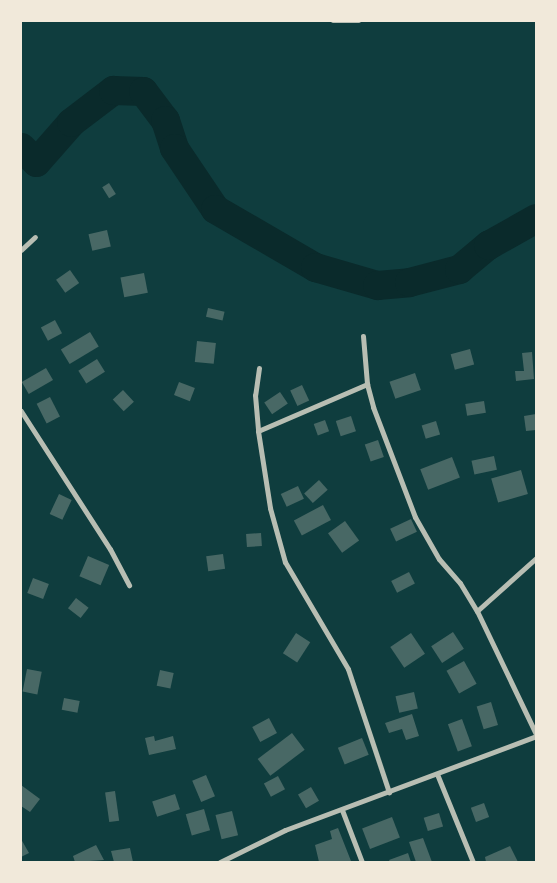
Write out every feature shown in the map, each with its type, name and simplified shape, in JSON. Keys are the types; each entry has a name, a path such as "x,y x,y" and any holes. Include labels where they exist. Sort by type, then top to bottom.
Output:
{"street":[{"path":"21,250 35,237"},
{"path":"220,862 233,859 285,830 536,735 477,611 460,583 439,559 415,517 381,434 366,384 363,336"},
{"path":"259,368 255,395 258,431 270,508 285,562 348,669 369,723 389,792"},
{"path":"258,431 366,384"},
{"path":"21,412 110,549 129,585"},
{"path":"477,611 536,558"},
{"path":"437,774 473,862"},
{"path":"342,810 362,862"}],"lane":[{"path":"333,21 359,21"}],"building":[{"path":"109,183 116,194 109,198 102,187"},
{"path":"107,230 111,247 92,251 88,234"},
{"path":"70,270 79,283 65,293 56,280"},
{"path":"144,273 148,293 124,297 120,278"},
{"path":"208,308 225,312 223,321 206,317"},
{"path":"55,320 62,333 48,341 41,328"},
{"path":"90,332 99,347 70,364 61,350"},
{"path":"197,341 216,343 214,364 195,362"},
{"path":"470,349 474,364 455,370 451,354"},
{"path":"532,352 534,379 516,381 515,371 524,371 522,353"},
{"path":"97,359 105,372 86,383 78,371"},
{"path":"46,368 53,380 29,394 22,382"},
{"path":"415,373 421,390 395,399 389,382"},
{"path":"179,382 195,388 190,401 174,395"},
{"path":"302,385 309,400 297,406 290,390"},
{"path":"123,390 134,402 124,411 113,400"},
{"path":"280,392 288,404 272,414 264,403"},
{"path":"50,397 60,417 47,423 37,404"},
{"path":"484,401 486,413 467,416 465,404"},
{"path":"536,414 536,430 526,431 524,416"},
{"path":"351,416 356,431 341,436 336,421"},
{"path":"325,420 329,431 318,435 314,424"},
{"path":"436,421 440,434 426,439 422,425"},
{"path":"378,440 384,457 371,462 365,445"},
{"path":"494,456 497,470 474,474 472,461"},
{"path":"452,457 460,478 428,490 420,469"},
{"path":"521,470 528,494 498,503 491,479"},
{"path":"319,480 328,490 313,503 304,493"},
{"path":"298,486 304,499 287,507 281,494"},
{"path":"59,494 72,500 62,520 50,514"},
{"path":"323,505 331,520 302,536 294,520"},
{"path":"411,519 417,532 396,541 390,529"},
{"path":"345,521 359,540 342,553 328,533"},
{"path":"261,533 262,546 247,547 246,534"},
{"path":"223,554 225,569 208,571 206,556"},
{"path":"88,556 109,565 101,585 79,576"},
{"path":"409,572 415,584 397,593 391,581"},
{"path":"33,578 49,584 43,599 27,593"},
{"path":"76,598 89,608 81,618 68,608"},
{"path":"453,632 464,649 442,663 431,646"},
{"path":"296,633 310,642 297,662 283,653"},
{"path":"411,633 425,654 404,668 390,647"},
{"path":"464,661 477,684 459,693 447,671"},
{"path":"27,669 42,672 37,694 23,692"},
{"path":"160,670 174,673 170,689 157,686"},
{"path":"414,692 418,709 399,713 395,696"},
{"path":"64,698 80,701 77,713 62,710"},
{"path":"491,702 498,725 484,729 477,706"},
{"path":"412,714 419,736 406,740 402,729 389,733 385,723"},
{"path":"269,718 277,733 260,742 252,727"},
{"path":"462,719 472,746 458,751 448,724"},
{"path":"292,733 305,750 270,776 258,759"},
{"path":"154,736 155,741 173,736 176,749 149,755 145,738"},
{"path":"362,738 369,755 345,764 338,748"},
{"path":"206,775 215,796 201,802 192,781"},
{"path":"278,776 285,789 271,797 264,784"},
{"path":"21,785 40,799 30,812 21,806"},
{"path":"311,787 319,801 306,808 298,795"},
{"path":"115,791 119,821 109,822 105,792"},
{"path":"175,794 180,809 157,817 152,801"},
{"path":"484,803 489,817 476,822 471,808"},
{"path":"204,809 210,830 192,835 186,814"},
{"path":"232,811 238,835 222,839 216,815"},
{"path":"439,813 443,826 428,831 424,818"},
{"path":"392,817 400,838 370,849 362,828"},
{"path":"338,828 351,861 319,862 315,845 332,839 330,831"},
{"path":"423,838 432,862 416,862 409,842"},
{"path":"21,839 29,853 21,857"},
{"path":"96,845 104,860 75,862 73,856"},
{"path":"510,846 518,862 486,862 485,857"},
{"path":"130,848 133,862 114,862 111,851"},
{"path":"408,853 411,862 390,862 389,860"}],"waterway":[{"path":"21,147 36,162 71,122 113,90 143,91 165,120 174,148 215,209 315,267 377,285 409,282 459,269 488,245 536,218"}]}
